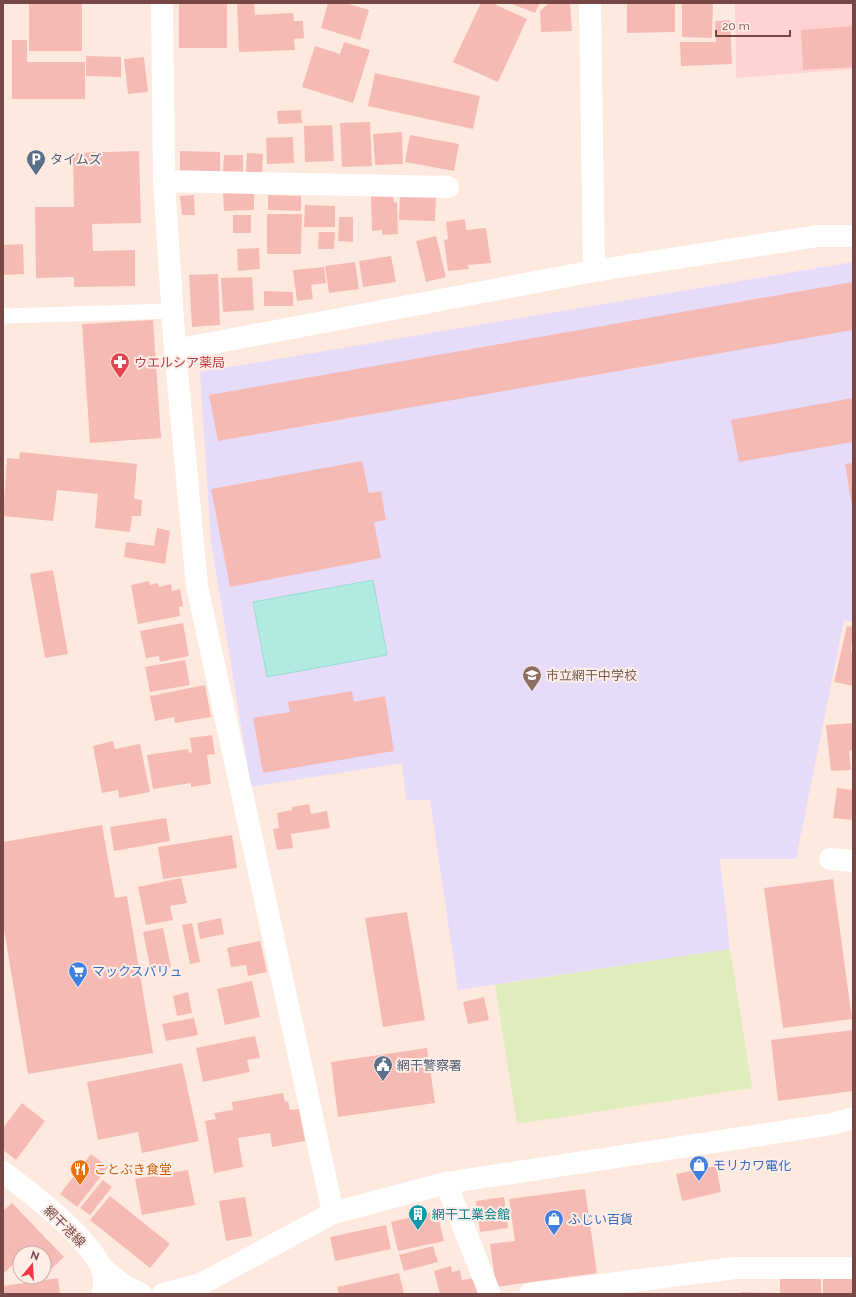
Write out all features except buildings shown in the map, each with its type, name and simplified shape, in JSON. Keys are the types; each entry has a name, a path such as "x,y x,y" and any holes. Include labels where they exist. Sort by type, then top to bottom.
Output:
{"street":[{"path":"162,3 164,181 175,350 197,586 333,1213"},
{"path":"590,3 594,271"},
{"path":"164,181 448,187"},
{"path":"175,350 594,271 818,236 853,236"},
{"path":"830,859 853,861"},
{"path":"164,1294 199,1285 333,1213 446,1183 832,1124 853,1118"},
{"name":"網干港線","path":"3,1172 30,1192 78,1237 102,1268 123,1285 141,1294"},
{"path":"446,1183 490,1294"},
{"path":"102,1268 103,1294"},
{"path":"530,1294 736,1268 853,1268"}],"lane":[{"path":"3,316 173,311"}],"shaded area":[{"path":"735,3 853,3 853,69 736,78"},
{"name":"市立網干中学校","path":"853,262 853,622 844,620 796,859 720,859 730,949 458,990 430,800 406,800 402,763 251,787 211,542 200,372"}],"green space":[{"path":"730,949 752,1088 517,1124 495,985"}],"water":[{"path":"373,580 387,655 267,677 253,602"}],"place":[{"name":"タイムズ","path":"36,176"},
{"name":"ウエルシア薬局","path":"120,379"},
{"name":"市立網干中学校","path":"532,692"},
{"name":"マックスバリュ","path":"78,988"},
{"name":"網干警察署","path":"383,1082"},
{"name":"モリカワ電化","path":"699,1182"},
{"name":"ことぶき食堂","path":"80,1186"},
{"name":"網干工業会館","path":"418,1231"},
{"name":"ふじい百貨","path":"554,1236"}]}
